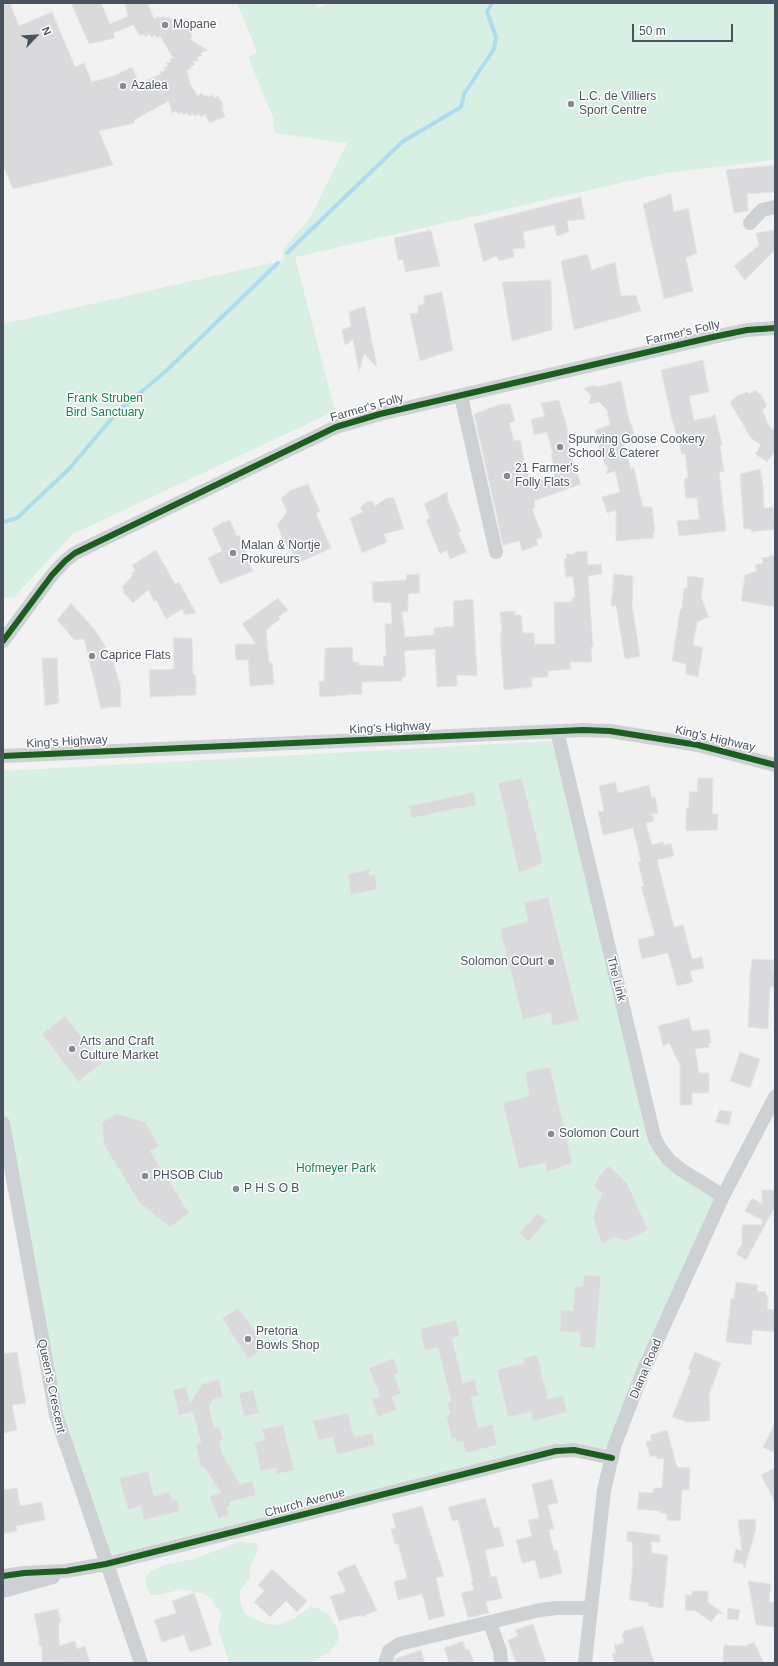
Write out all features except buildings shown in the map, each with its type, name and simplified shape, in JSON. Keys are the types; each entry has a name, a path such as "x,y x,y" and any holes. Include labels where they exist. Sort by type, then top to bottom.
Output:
{"street":[{"path":"750,223 762,210 775,206"},
{"name":"Farmer's Folly","path":"3,641 55,571 65,561 80,550 336,428 380,414 713,337 747,330 775,328"},
{"path":"461,396 496,552"},
{"name":"King's Highway","path":"3,756 557,731 610,731 698,745 775,765"},
{"name":"The Link","path":"557,731 654,1136 658,1145 669,1160 680,1169 723,1196"},
{"name":"Diana Road","path":"585,1663 604,1490 621,1430 644,1369 723,1196 775,1097"},
{"name":"Queen's Crescent","path":"3,1123 56,1415 141,1663"},
{"name":"Church Avenue","path":"3,1576 30,1572 66,1571 106,1564 556,1451 574,1450 612,1458"},
{"name":"Church Avenue","path":"3,1591 66,1571"},
{"path":"385,1663 387,1654 395,1646 545,1609 591,1608"},
{"path":"490,1622 500,1651 501,1663"}],"green space":[{"name":"Frank Struben Bird Sanctuary","path":"237,3 315,3 318,8 330,3 775,3 775,160 665,173 295,257 335,411 73,534 14,597 3,597 3,324 284,260 282,250 310,218 347,143 275,133 273,117 248,57 257,52"},
{"name":"Hofmeyer Park","path":"552,741 663,1152 723,1196 612,1458 561,1443 111,1555 61,1433 3,1129 3,771"},
{"path":"239,1542 256,1543 258,1550 249,1569 251,1577 240,1591 240,1600 245,1614 266,1624 277,1625 295,1618 310,1607 318,1608 329,1615 339,1634 336,1645 327,1654 309,1663 229,1663 218,1627 221,1614 211,1598 202,1593 182,1589 160,1595 151,1595 146,1587 146,1577 151,1571 164,1565 193,1559"}],"waterway":[{"path":"287,253 402,142 461,107 464,94 494,49 496,37 487,12 492,3"},
{"path":"3,522 17,518 69,469 118,411 165,372 278,263"}],"cycle path":[{"path":"3,641 52,575 75,553 336,427 380,414 713,337 747,330 775,328"},
{"path":"3,756 583,730 610,731 698,745 775,765"},
{"path":"3,1576 24,1573 66,1571 106,1564 556,1451 574,1450 612,1458"}],"place":[{"name":"Mopane","path":"165,25"},
{"name":"Azalea","path":"123,86"},
{"name":"L.C. de Villiers Sport Centre","path":"571,104"},
{"name":"Spurwing Goose Cookery School & Caterer","path":"560,447"},
{"name":"21 Farmer's Folly Flats","path":"507,476"},
{"name":"Malan & Nortje Prokureurs","path":"233,553"},
{"name":"Caprice Flats","path":"92,656"},
{"name":"Solomon COurt","path":"551,962"},
{"name":"Arts and Craft Culture Market","path":"72,1049"},
{"name":"Solomon Court","path":"551,1134"},
{"name":"PHSOB Club","path":"145,1176"},
{"name":"P H S O B","path":"236,1189"},
{"name":"Pretoria Bowls Shop","path":"248,1339"}]}
